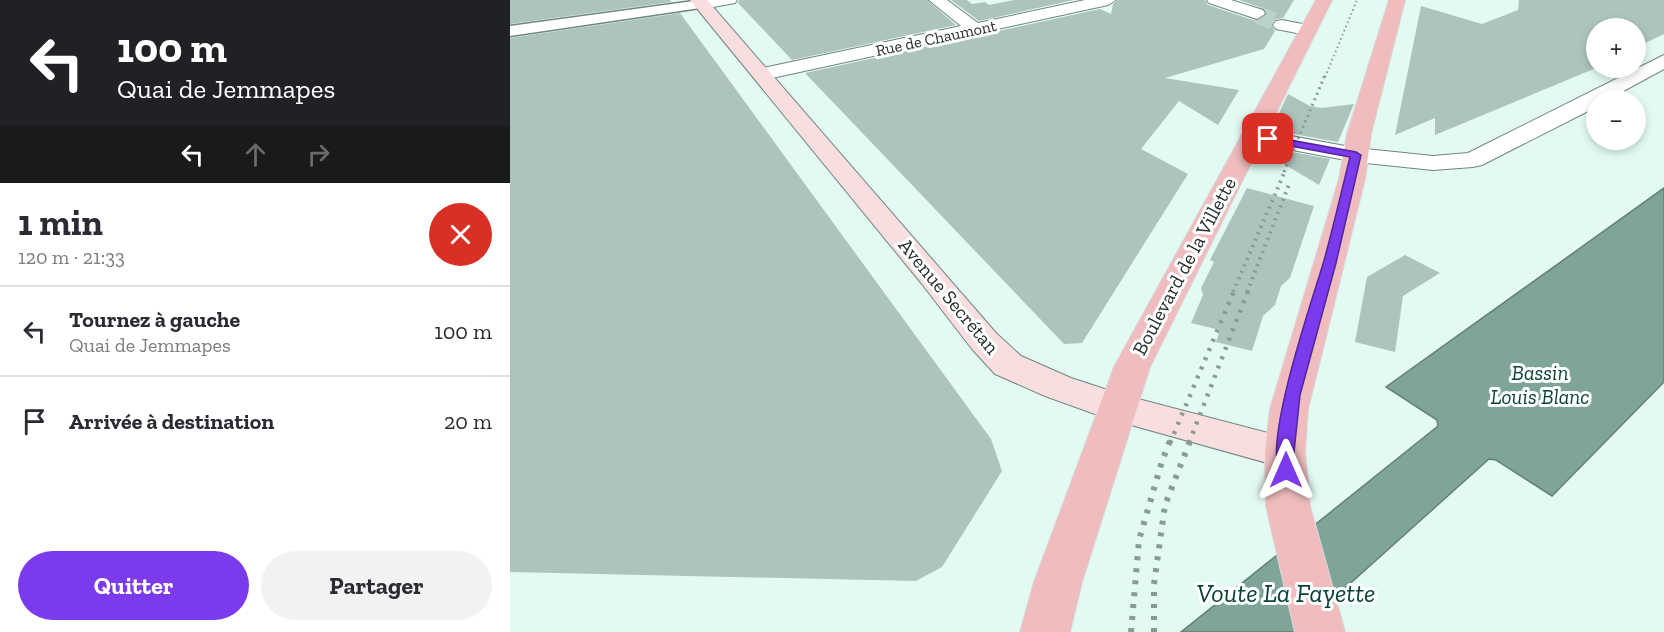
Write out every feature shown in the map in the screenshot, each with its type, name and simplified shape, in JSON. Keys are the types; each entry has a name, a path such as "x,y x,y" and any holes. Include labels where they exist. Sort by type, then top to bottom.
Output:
{"main road":[{"name":"Boulevard de la Villette","path":"1046,632 1058,582 1136,357 1324,0"},
{"path":"1320,632 1288,506 1285,452 1292,395 1329,263 1356,155 1359,134 1397,0"},
{"name":"Avenue Secrétan","path":"700,2 984,341 1008,365 1058,387 1119,408 1285,452"}],"street":[{"path":"510,31 700,2 729,0"},
{"path":"936,0 975,29"},
{"name":"Rue de Chaumont","path":"763,75 1108,0"},
{"path":"1215,0 1257,14"},
{"path":"1282,25 1307,30"},
{"path":"1253,136 1356,155 1433,163 1473,160 1557,119 1664,61"}],"water":[{"name":"Bassin Louis Blanc","path":"1664,188 1664,382 1552,496 1496,460 1489,459 1296,632 1181,632 1438,426 1437,420 1386,387"}],"building":[{"path":"510,0 670,0 671,2 510,24"},
{"path":"739,0 927,0 956,25 792,60 738,3"},
{"path":"951,0 967,0 972,4 985,2 989,5 1014,0 1074,0 979,21"},
{"path":"1118,0 1205,0 1208,5 1256,21 1267,15 1265,9 1239,0 1294,0 1283,18 1276,19 1271,24 1275,31 1264,49 1165,78 1239,90 1218,125 1179,101 1141,149 1188,174 1082,343 1064,344 805,73 1100,9 1111,14 1113,4"},
{"path":"1519,0 1664,0 1664,34 1646,43 1646,18 1586,18 1586,72 1435,135 1435,118 1395,135 1421,6 1482,24 1518,10"},
{"path":"680,13 991,439 1002,471 942,567 916,581 510,572 510,38"},
{"path":"1288,94 1310,106 1322,108 1354,104 1338,142 1271,130"},
{"path":"1264,147 1330,159 1319,185 1262,151"},
{"path":"1247,188 1314,206 1290,278 1281,286 1275,305 1263,316 1252,351 1216,342 1220,330 1191,323 1203,295 1201,288 1214,262 1210,260"},
{"path":"1405,255 1440,273 1403,296 1395,352 1355,342 1367,277"}],"tunnel":[{"path":"1257,14 1282,25"}],"railway":[{"path":"1325,77 1357,0"},
{"path":"1284,172 1325,75"},
{"path":"1233,292 1285,171"},
{"path":"1247,292 1290,182"},
{"path":"1170,443 1234,291"},
{"path":"1189,443 1248,291"},
{"path":"1131,632 1139,540 1170,441"},
{"path":"1154,632 1154,584 1165,505 1190,441"}],"route":[{"path":"1268,139 1356,155 1352,179 1292,395 1285,452 1286,470"}],"water label":[{"name":"Voute La Fayette","path":"1286,593"}]}
